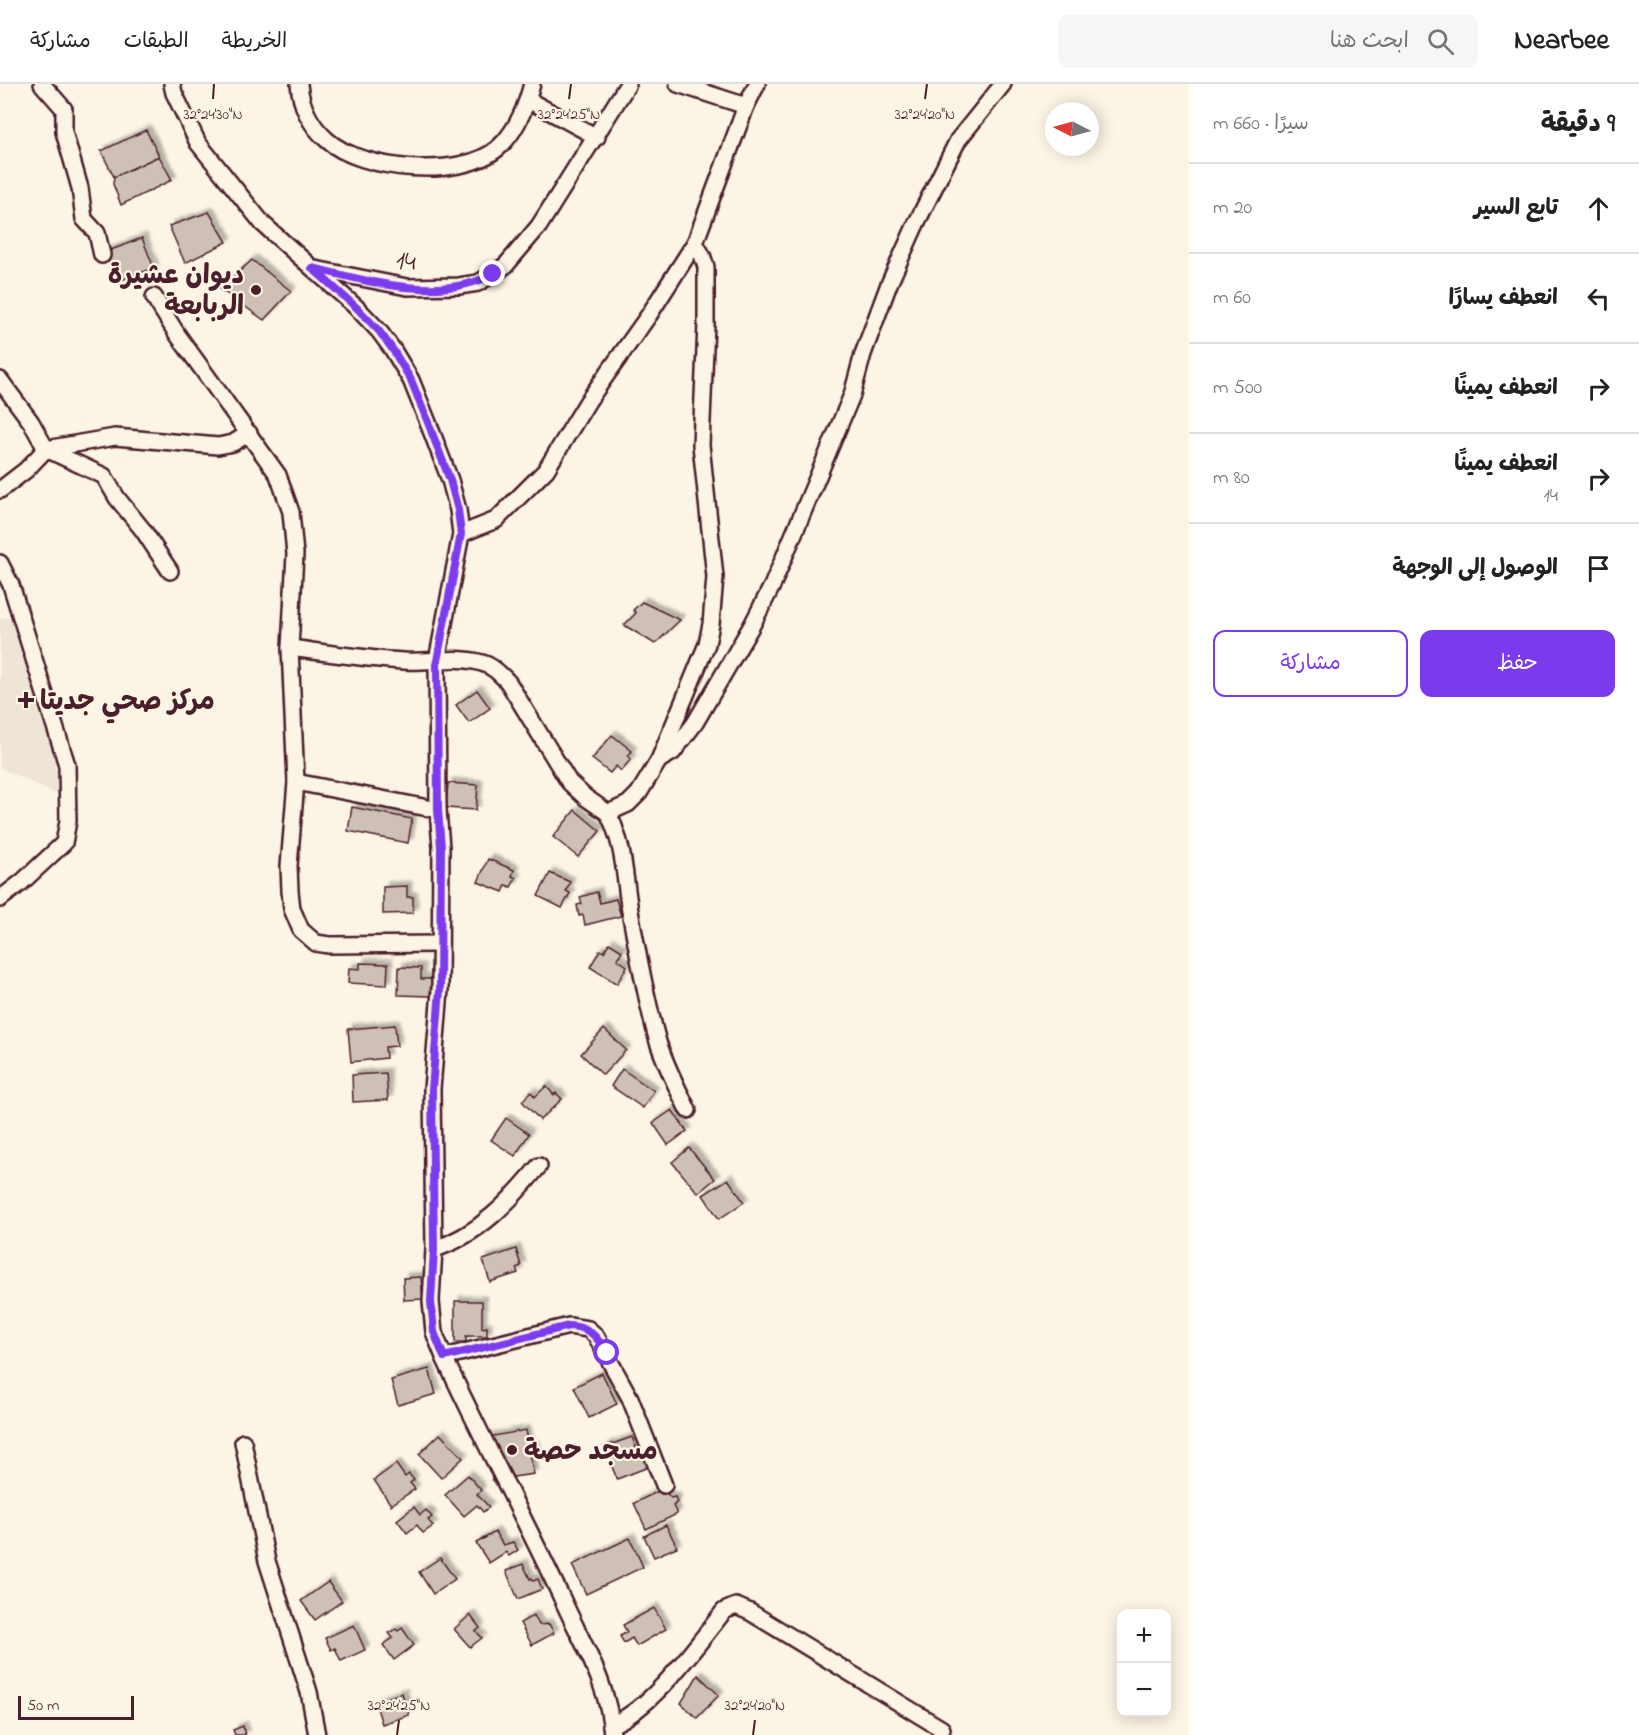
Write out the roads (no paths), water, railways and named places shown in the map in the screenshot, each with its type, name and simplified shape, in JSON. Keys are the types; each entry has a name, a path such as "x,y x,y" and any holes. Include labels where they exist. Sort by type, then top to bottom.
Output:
{"street":[{"path":"42,84 64,109 64,132 80,188 84,219 96,233 102,255"},
{"path":"172,84 174,93 198,142 263,224 379,331 393,350 411,380 450,480 458,510 461,534 437,661 438,810 441,847 440,990 432,1089 434,1249 432,1317 434,1332 444,1357 552,1576 604,1689 611,1730 634,1713 661,1686 724,1611 735,1606 750,1612 942,1729"},
{"path":"299,84 309,122 328,142 352,154 378,162 422,169 454,166 496,150 512,132 528,100 532,84"},
{"name":"14","path":"312,268 407,287 459,286 478,283 506,265 539,226 628,84"},
{"path":"678,84 747,106"},
{"path":"461,534 496,520 546,470 588,401 649,315 694,243 757,84"},
{"path":"659,760 673,752 695,723 772,586 852,395 863,354 889,284 912,234 958,140 1003,84"},
{"path":"528,100 597,136"},
{"path":"608,813 628,804 639,794 659,760 707,644 714,600 715,577 701,445 706,267 694,243"},
{"path":"154,297 177,334 278,475 291,512 295,554 290,648 296,782 289,866 292,909 301,930 316,943 329,945 440,944"},
{"path":"0,380 31,422 46,449 104,476 117,498 144,530 170,571"},
{"path":"0,490 26,470 46,449 115,437 218,446 233,443 249,433"},
{"path":"0,563 14,595 64,754 69,797 64,843 0,899"},
{"path":"290,648 407,662 464,659 481,662 496,670 508,682 569,782 608,813 615,827 625,864 632,919 658,1042 688,1110"},
{"path":"296,782 438,810"},
{"path":"434,1249 449,1245 466,1235 512,1199 539,1166"},
{"path":"444,1357 569,1326 588,1329 602,1345 630,1398 664,1485"},
{"path":"243,1442 267,1561 309,1692 317,1735"}],"place":[{"name":"ديوان عشيرة الربابعة","path":"256,290"},
{"name":"مركز صحي جديتا","path":"26,700"},
{"name":"مسجد حصة","path":"512,1450"}]}
